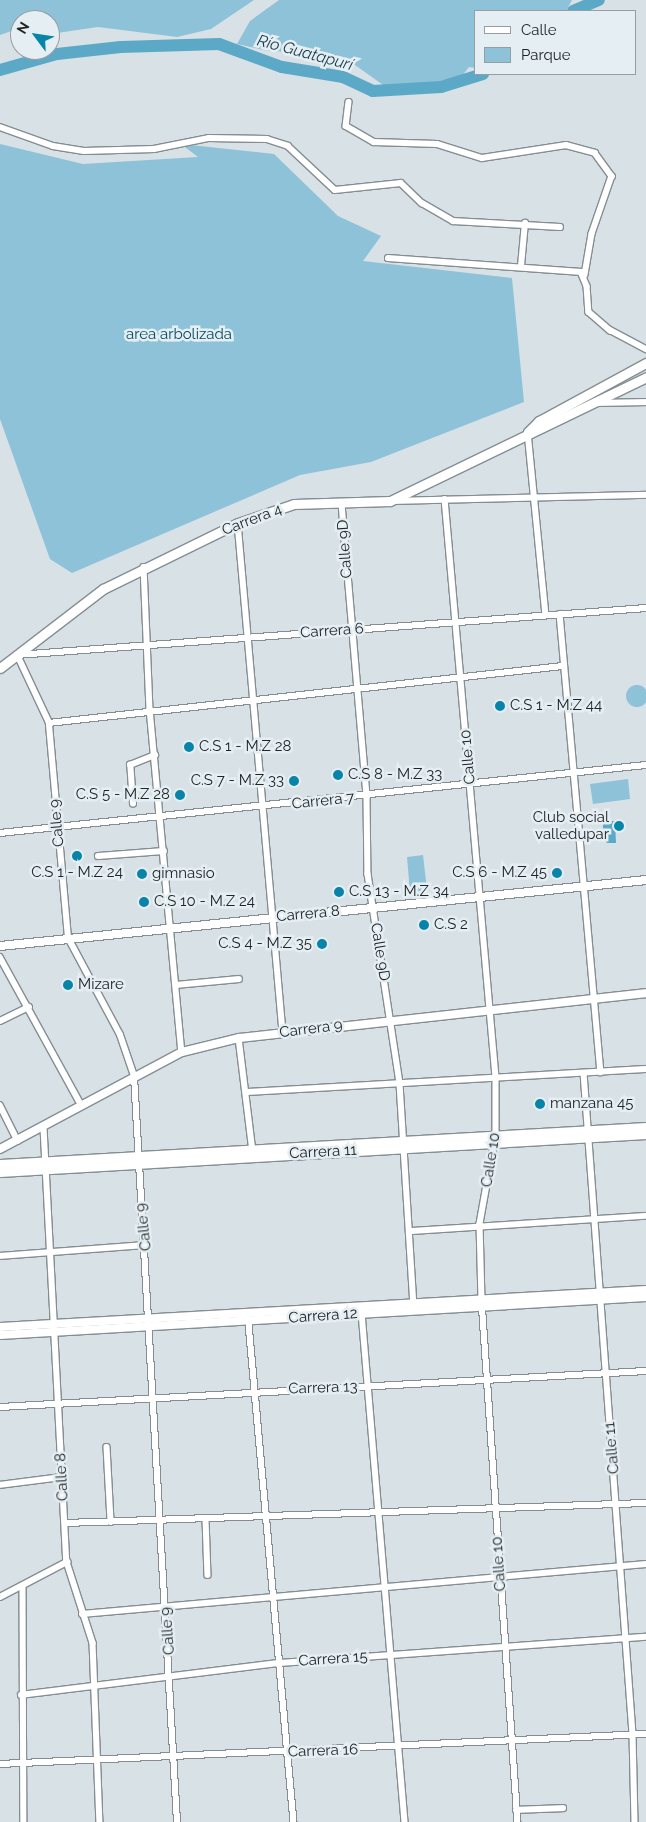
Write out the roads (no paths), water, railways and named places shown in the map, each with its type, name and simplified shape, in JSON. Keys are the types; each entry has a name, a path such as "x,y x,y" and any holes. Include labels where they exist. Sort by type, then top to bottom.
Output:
{"main road":[{"name":"Carrera 4","path":"0,668 77,605 144,567 238,523 294,504 390,501 528,432 539,421 646,363"},
{"name":"Carrera 4","path":"528,432 544,430 592,403 646,377"},
{"name":"Carrera 11","path":"587,1134 646,1126"},
{"name":"Carrera 11","path":"0,1172 46,1166 404,1144 587,1134 646,1134"},
{"name":"Carrera 11","path":"0,1164 46,1166"}],"street":[{"path":"349,102 346,126 374,142 437,144 482,158 566,145 595,153 612,176 592,234 585,275 589,312 610,330 646,349"},
{"path":"0,127 53,146 84,151 154,149 208,138 267,139 288,146 335,190 401,183 422,203 453,221 525,223 560,228"},
{"path":"521,266 525,223"},
{"path":"388,258 461,266 521,266 585,275"},
{"path":"592,403 646,402"},
{"path":"528,432 546,615"},
{"path":"390,501 646,495"},
{"name":"Calle 10","path":"445,499 470,786 477,895 496,1077 495,1139 480,1224 482,1304 518,1822"},
{"name":"Calle 9D","path":"342,504 367,797 373,908 400,1084 411,1231 414,1308"},
{"path":"238,523 283,1032"},
{"path":"144,567 150,709 182,1052"},
{"name":"Carrera 6","path":"17,655 646,608"},
{"path":"560,614 573,773 596,998 600,1072"},
{"name":"Calle 9","path":"17,655 49,723 68,938 120,1035 134,1076 136,1160 146,1245 156,1397 166,1607 176,1757 177,1822"},
{"path":"49,723 150,709 253,700 563,666"},
{"path":"133,804 130,765 155,755"},
{"name":"Carrera 7","path":"0,833 161,819 646,765"},
{"path":"98,856 164,850"},
{"name":"Carrera 8","path":"0,946 171,929 273,916 373,908 477,895 646,880"},
{"path":"0,957 82,1106"},
{"path":"176,985 239,979"},
{"name":"Carrera 9","path":"0,1148 44,1128 134,1076 182,1052 239,1038 391,1019 646,993"},
{"path":"0,1021 29,1007"},
{"path":"239,1038 253,1153"},
{"path":"246,1092 646,1069"},
{"name":"Calle 11","path":"584,1074 599,1296 617,1505 624,1638 633,1734 635,1822"},
{"path":"0,1105 18,1141"},
{"name":"Calle 8","path":"44,1128 67,1562 92,1644 96,1684 100,1822"},
{"path":"411,1231 480,1224 593,1217 646,1216"},
{"path":"0,1256 50,1254 146,1245"},
{"name":"Carrera 12","path":"0,1327 151,1322 414,1308 599,1296 646,1290"},
{"name":"Carrera 12","path":"599,1296 646,1297"},
{"name":"Carrera 12","path":"248,1317 362,1313 414,1308"},
{"path":"362,1313 381,1513 405,1822"},
{"path":"248,1317 294,1822"},
{"name":"Carrera 12","path":"0,1335 54,1326"},
{"name":"Carrera 13","path":"0,1407 58,1401 606,1375 646,1371"},
{"path":"107,1447 111,1522"},
{"path":"0,1485 62,1478"},
{"path":"65,1523 495,1510 646,1503"},
{"path":"206,1519 208,1575"},
{"path":"0,1597 67,1562"},
{"path":"82,1614 387,1589 646,1564"},
{"path":"23,1586 21,1695 24,1822"},
{"name":"Carrera 15","path":"21,1695 171,1674 279,1663 392,1654 505,1649 646,1637"},
{"name":"Carrera 16","path":"0,1764 399,1748 646,1734"},
{"path":"516,1810 563,1808"}],"waterway":[{"name":"Río Guatapurí","path":"575,10 599,0"},
{"name":"Río Guatapurí","path":"0,70 57,54 121,47 219,44 282,67 343,77 373,91 441,87 480,75"}],"place":[{"name":"C.S 1 - M.Z 44","path":"500,706"},
{"name":"C.S 1 - M.Z 28","path":"189,747"},
{"name":"C.S 8 - M.Z 33","path":"338,775"},
{"name":"C.S 7 - M.Z 33","path":"294,781"},
{"name":"C.S 5 - M.Z 28","path":"180,795"},
{"name":"Club social valledupar","path":"619,826"},
{"name":"C.S 1 - M.Z 24","path":"77,856"},
{"name":"C.S 6 - M.Z 45","path":"557,873"},
{"name":"gimnasio","path":"142,874"},
{"name":"C.S 13 - M.Z 34","path":"339,892"},
{"name":"C.S 10 - M.Z 24","path":"144,902"},
{"name":"C.S 2","path":"424,925"},
{"name":"C.S 4 - M.Z 35","path":"322,944"},
{"name":"Mizare","path":"68,985"},
{"name":"manzana 45","path":"540,1104"}],"park label":[{"name":"area arbolizada","path":"179,335"}]}
